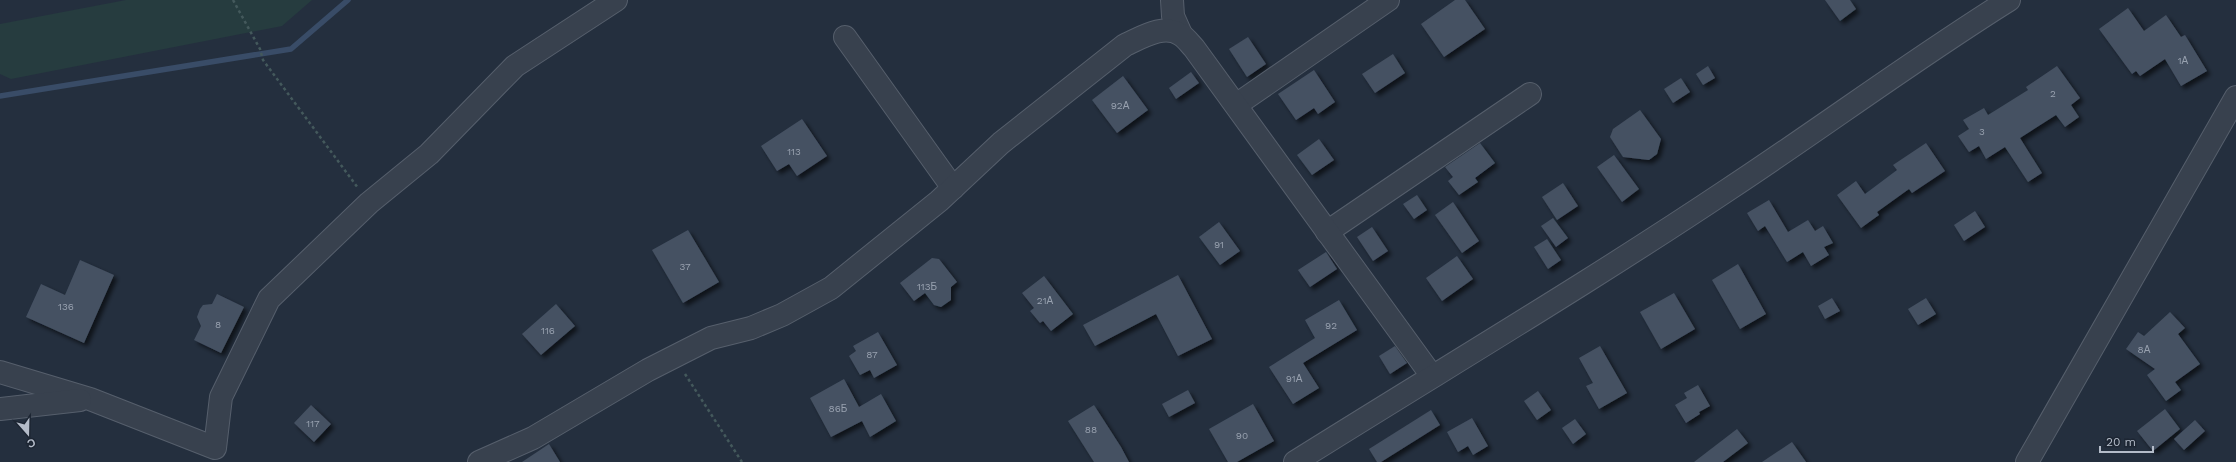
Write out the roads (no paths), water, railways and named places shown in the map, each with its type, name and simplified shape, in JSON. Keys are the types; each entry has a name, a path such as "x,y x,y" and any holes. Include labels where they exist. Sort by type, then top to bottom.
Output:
{"street":[{"path":"0,372 90,399 219,455 221,397 269,298 369,203 429,154 515,66 616,0"},
{"path":"1172,0 1173,16 1181,34 1194,48 1236,105 1432,376"},
{"path":"1236,105 1388,0"},
{"path":"1295,462 1710,202 1949,37 2009,0"},
{"path":"479,462 533,438 674,357 711,338 751,328 808,302 831,288 953,188 1000,143 1126,45 1148,34 1165,30 1181,34"},
{"path":"845,37 953,188"},
{"path":"1327,232 1530,94"},
{"path":"2027,462 2236,96"},
{"path":"0,410 90,399"}],"waterway":[{"path":"0,96 291,49 348,0"}]}
